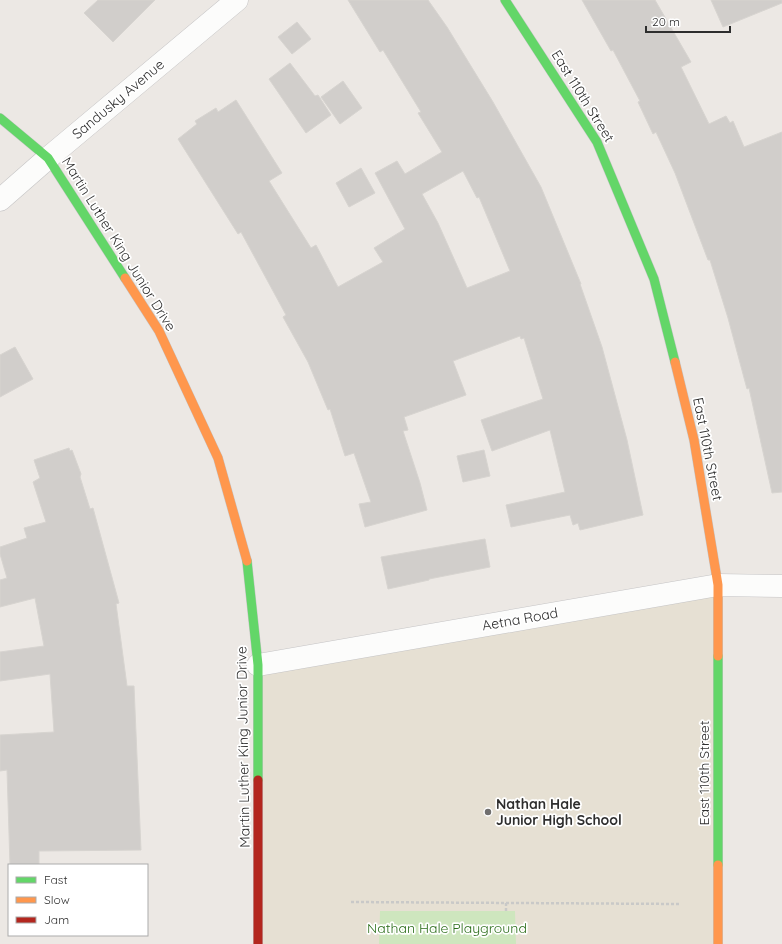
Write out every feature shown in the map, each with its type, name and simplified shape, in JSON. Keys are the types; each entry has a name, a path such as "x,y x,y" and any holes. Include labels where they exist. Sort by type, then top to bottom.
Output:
{"street":[{"name":"Sandusky Avenue","path":"0,200 237,0"},
{"name":"East 110th Street","path":"505,0 597,142 654,279 694,440 718,585 718,944"},
{"name":"Martin Luther King Junior Drive","path":"0,118 48,158 159,331 218,458 246,556 258,665 258,944"},
{"name":"Aetna Road","path":"258,665 718,585 782,586"}],"path":[{"path":"351,902 680,904"},
{"path":"506,903 506,912"}],"shaded area":[{"name":"Nathan Hale Junior High School","path":"718,585 718,944 258,944 258,665"}],"green space":[{"name":"Nathan Hale Playground","path":"380,911 515,911 516,944 379,944"}],"building":[{"path":"98,0 155,0 113,42 84,13"},
{"path":"348,0 428,0 447,27 493,102 541,187 581,284 602,347 627,440 643,515 580,530 578,523 573,525 570,515 511,527 506,505 565,492 550,430 492,451 481,420 543,399 524,338 521,339 520,336 453,361 466,395 404,417 408,430 403,431 427,510 365,527 359,504 371,502 354,453 345,456 330,409 328,410 308,362 283,317 286,315 241,232 238,234 178,139 197,124 195,121 216,108 218,112 236,100 282,173 269,181 311,248 316,245 338,287 383,262 374,248 405,229 375,173 397,161 405,174 442,152 418,113 421,112 383,50 380,52","holes":["463,171 477,198 479,197 510,271 467,288 438,223 422,194"]},
{"path":"582,0 655,0 691,62 681,67 709,124 726,116 730,123 733,121 744,147 782,132 782,492 772,493 749,388 747,389 728,318 710,260 708,260 675,173 656,132 653,134 638,102 640,101 613,50 611,51"},
{"path":"711,0 782,0 782,3 723,27"},
{"path":"297,22 311,39 292,54 278,37"},
{"path":"290,63 315,96 318,95 331,115 306,133 269,79"},
{"path":"343,81 362,108 340,124 321,97"},
{"path":"361,168 375,193 349,207 336,183"},
{"path":"15,347 33,379 0,397 0,355"},
{"path":"69,448 70,451 72,450 81,474 80,477 90,509 93,508 119,603 116,604 127,686 134,686 141,850 39,851 39,864 10,864 7,770 0,771 0,735 54,732 50,674 0,681 0,652 44,646 35,598 0,607 0,580 7,578 0,554 0,547 27,538 24,528 46,522 33,482 40,478 34,460"},
{"path":"484,450 490,476 463,482 457,456"},
{"path":"485,539 490,567 388,589 381,557"}],"traffic: fast":[{"path":"505,0 597,142 654,279 675,362"},
{"path":"0,118 48,158 125,278"},
{"path":"247,561 258,665 258,780"},
{"path":"718,656 718,865"}],"traffic: slow":[{"path":"125,278 159,331 218,458 247,561"},
{"path":"675,362 694,440 718,585 718,656"},
{"path":"718,865 718,944"}],"traffic: jam":[{"path":"258,780 258,944"}],"place":[{"name":"Nathan Hale Junior High School","path":"488,812"}]}
